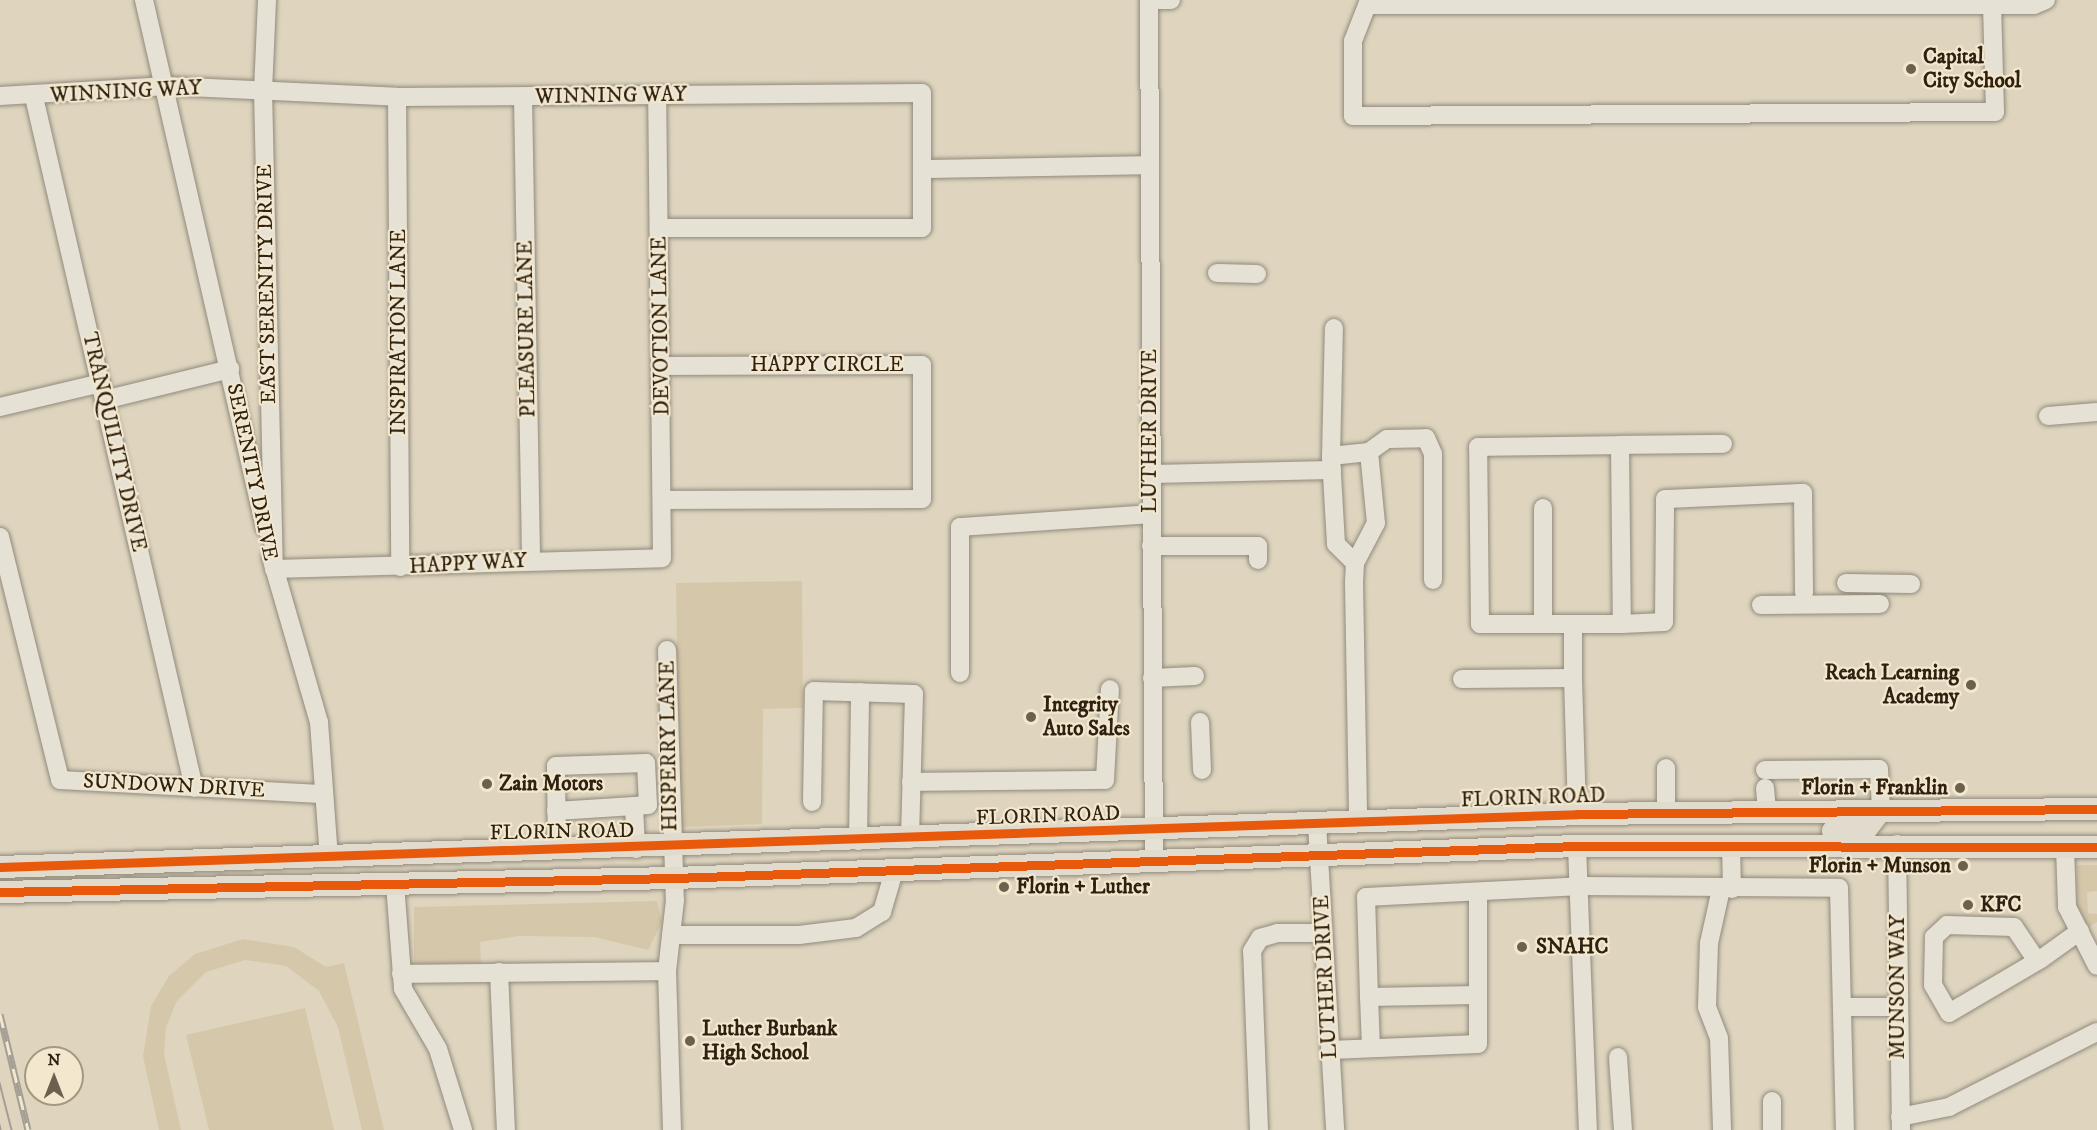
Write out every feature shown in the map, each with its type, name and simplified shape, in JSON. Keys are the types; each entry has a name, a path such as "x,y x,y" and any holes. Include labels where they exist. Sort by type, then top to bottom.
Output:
{"main road":[{"name":"FLORIN ROAD","path":"0,867 673,848 1577,814 1767,810 2097,809"},
{"path":"1773,845 1788,832 1867,828 1881,810"},
{"path":"1897,844 1927,823 2023,810"},
{"path":"0,892 674,878 1320,857 1577,846 1897,844 2097,847"},
{"path":"297,886 329,858"}],"street":[{"name":"SERENITY DRIVE","path":"144,0 167,86 274,569 319,723 321,794 329,858"},
{"name":"EAST SERENITY DRIVE","path":"267,0 263,90 274,569"},
{"path":"1149,0 1172,0"},
{"name":"LUTHER DRIVE","path":"1149,0 1154,862"},
{"path":"1992,5 1995,111 1353,116 1353,40 1369,3 1992,5 2046,0"},
{"name":"WINNING WAY","path":"0,96 34,97 167,86 397,97 922,93 923,169"},
{"name":"DEVOTION LANE","path":"657,95 662,366 662,558"},
{"name":"TRANQUILITY DRIVE","path":"34,97 194,788"},
{"name":"INSPIRATION LANE","path":"397,97 400,567"},
{"name":"PLEASURE LANE","path":"523,97 531,561"},
{"path":"659,228 922,228 923,169 1149,165"},
{"path":"1217,273 1257,274"},
{"path":"1334,328 1332,463 1336,544 1355,563"},
{"name":"HAPPY CIRCLE","path":"662,366 922,365 922,499 663,500"},
{"path":"0,407 230,369"},
{"path":"2048,416 2097,412"},
{"path":"1151,474 1332,463 1369,452 1387,439 1426,438 1433,454 1433,580"},
{"path":"1723,444 1478,447 1480,624 1573,625 1664,622 1665,499 1803,493 1804,593"},
{"path":"1620,445 1622,624"},
{"path":"1358,823 1355,563 1376,524 1369,452"},
{"path":"1543,508 1543,624"},
{"path":"960,673 960,527 1151,514"},
{"name":"SUNDOWN DRIVE","path":"0,537 60,780 321,794"},
{"path":"1151,546 1258,546 1258,560"},
{"name":"HAPPY WAY","path":"274,569 662,558"},
{"path":"1846,583 1911,584"},
{"path":"1761,605 1880,604"},
{"path":"1573,625 1577,814"},
{"name":"HISPERRY LANE","path":"667,650 674,878 667,971 672,1130"},
{"path":"1152,678 1195,676"},
{"path":"1462,679 1573,678"},
{"path":"911,782 1105,780 1110,689"},
{"path":"812,802 814,692 914,694 910,839"},
{"path":"858,841 860,692"},
{"path":"1200,722 1202,770"},
{"path":"556,811 648,805 646,763 556,766 556,811 557,850"},
{"path":"1666,768 1666,812"},
{"path":"1767,810 1765,779 1879,769 1881,810"},
{"path":"634,806 636,849"},
{"name":"LUTHER DRIVE","path":"1317,824 1335,1130"},
{"name":"MUNSON WAY","path":"1897,844 1901,1123"},
{"path":"1722,1130 1719,1038 1707,1007 1709,943 1726,889 1731,845"},
{"path":"1577,846 1581,886 1588,1130"},
{"path":"2065,846 2067,907 2097,966"},
{"path":"671,934 799,935 856,928 882,912 894,870"},
{"path":"395,884 403,989 438,1049 463,1130"},
{"path":"1371,1048 1366,897 1581,886 1726,889 1839,888 1845,1130"},
{"path":"1330,1050 1478,1044 1478,892"},
{"path":"2037,962 2014,927 1947,925 1934,937 1933,985 1949,1013 2037,962 2079,931"},
{"path":"1259,1130 1252,951 1260,938 1277,933 1323,933"},
{"path":"401,974 667,971"},
{"path":"499,972 506,1130"},
{"path":"1369,997 1477,995"},
{"path":"1842,1007 1898,1007"},
{"path":"1901,1123 1949,1107 2097,1032"},
{"path":"1618,1057 1623,1130"},
{"path":"1772,1101 1772,1130"}],"shaded area":[{"path":"802,581 803,708 763,709 762,824 679,827 676,583"},
{"path":"2077,865 2097,865 2097,891 2087,892 2088,913 2097,914 2097,922 2089,927 2077,905"},
{"path":"657,901 662,922 648,950 594,937 519,936 480,942 481,963 414,964 414,907"},
{"path":"243,939 294,947 326,967 344,963 384,1130 362,1130 338,1027 319,991 286,966 245,960 206,972 177,1001 166,1027 164,1054 181,1130 159,1130 143,1056 151,1006 169,976 195,954"},
{"path":"305,1008 334,1130 209,1130 186,1035"}],"tram line":[{"path":"0,1083 12,1130"},
{"path":"0,1125 1,1130"}],"railway":[{"path":"0,1014 28,1130"}],"cycle path":[{"path":"0,867 1577,814 2097,809"},
{"path":"0,892 674,878 1577,846 2097,847"}],"place":[{"name":"Capital City School","path":"1911,69"},
{"name":"Reach Learning Academy","path":"1971,685"},
{"name":"Integrity Auto Sales","path":"1031,717"},
{"name":"Zain Motors","path":"487,784"},
{"name":"Florin + Franklin","path":"1960,788"},
{"name":"Florin + Munson","path":"1963,866"},
{"name":"Florin + Luther","path":"1004,887"},
{"name":"KFC","path":"1968,905"},
{"name":"SNAHC","path":"1522,947"},
{"name":"Luther Burbank High School","path":"690,1041"}]}
